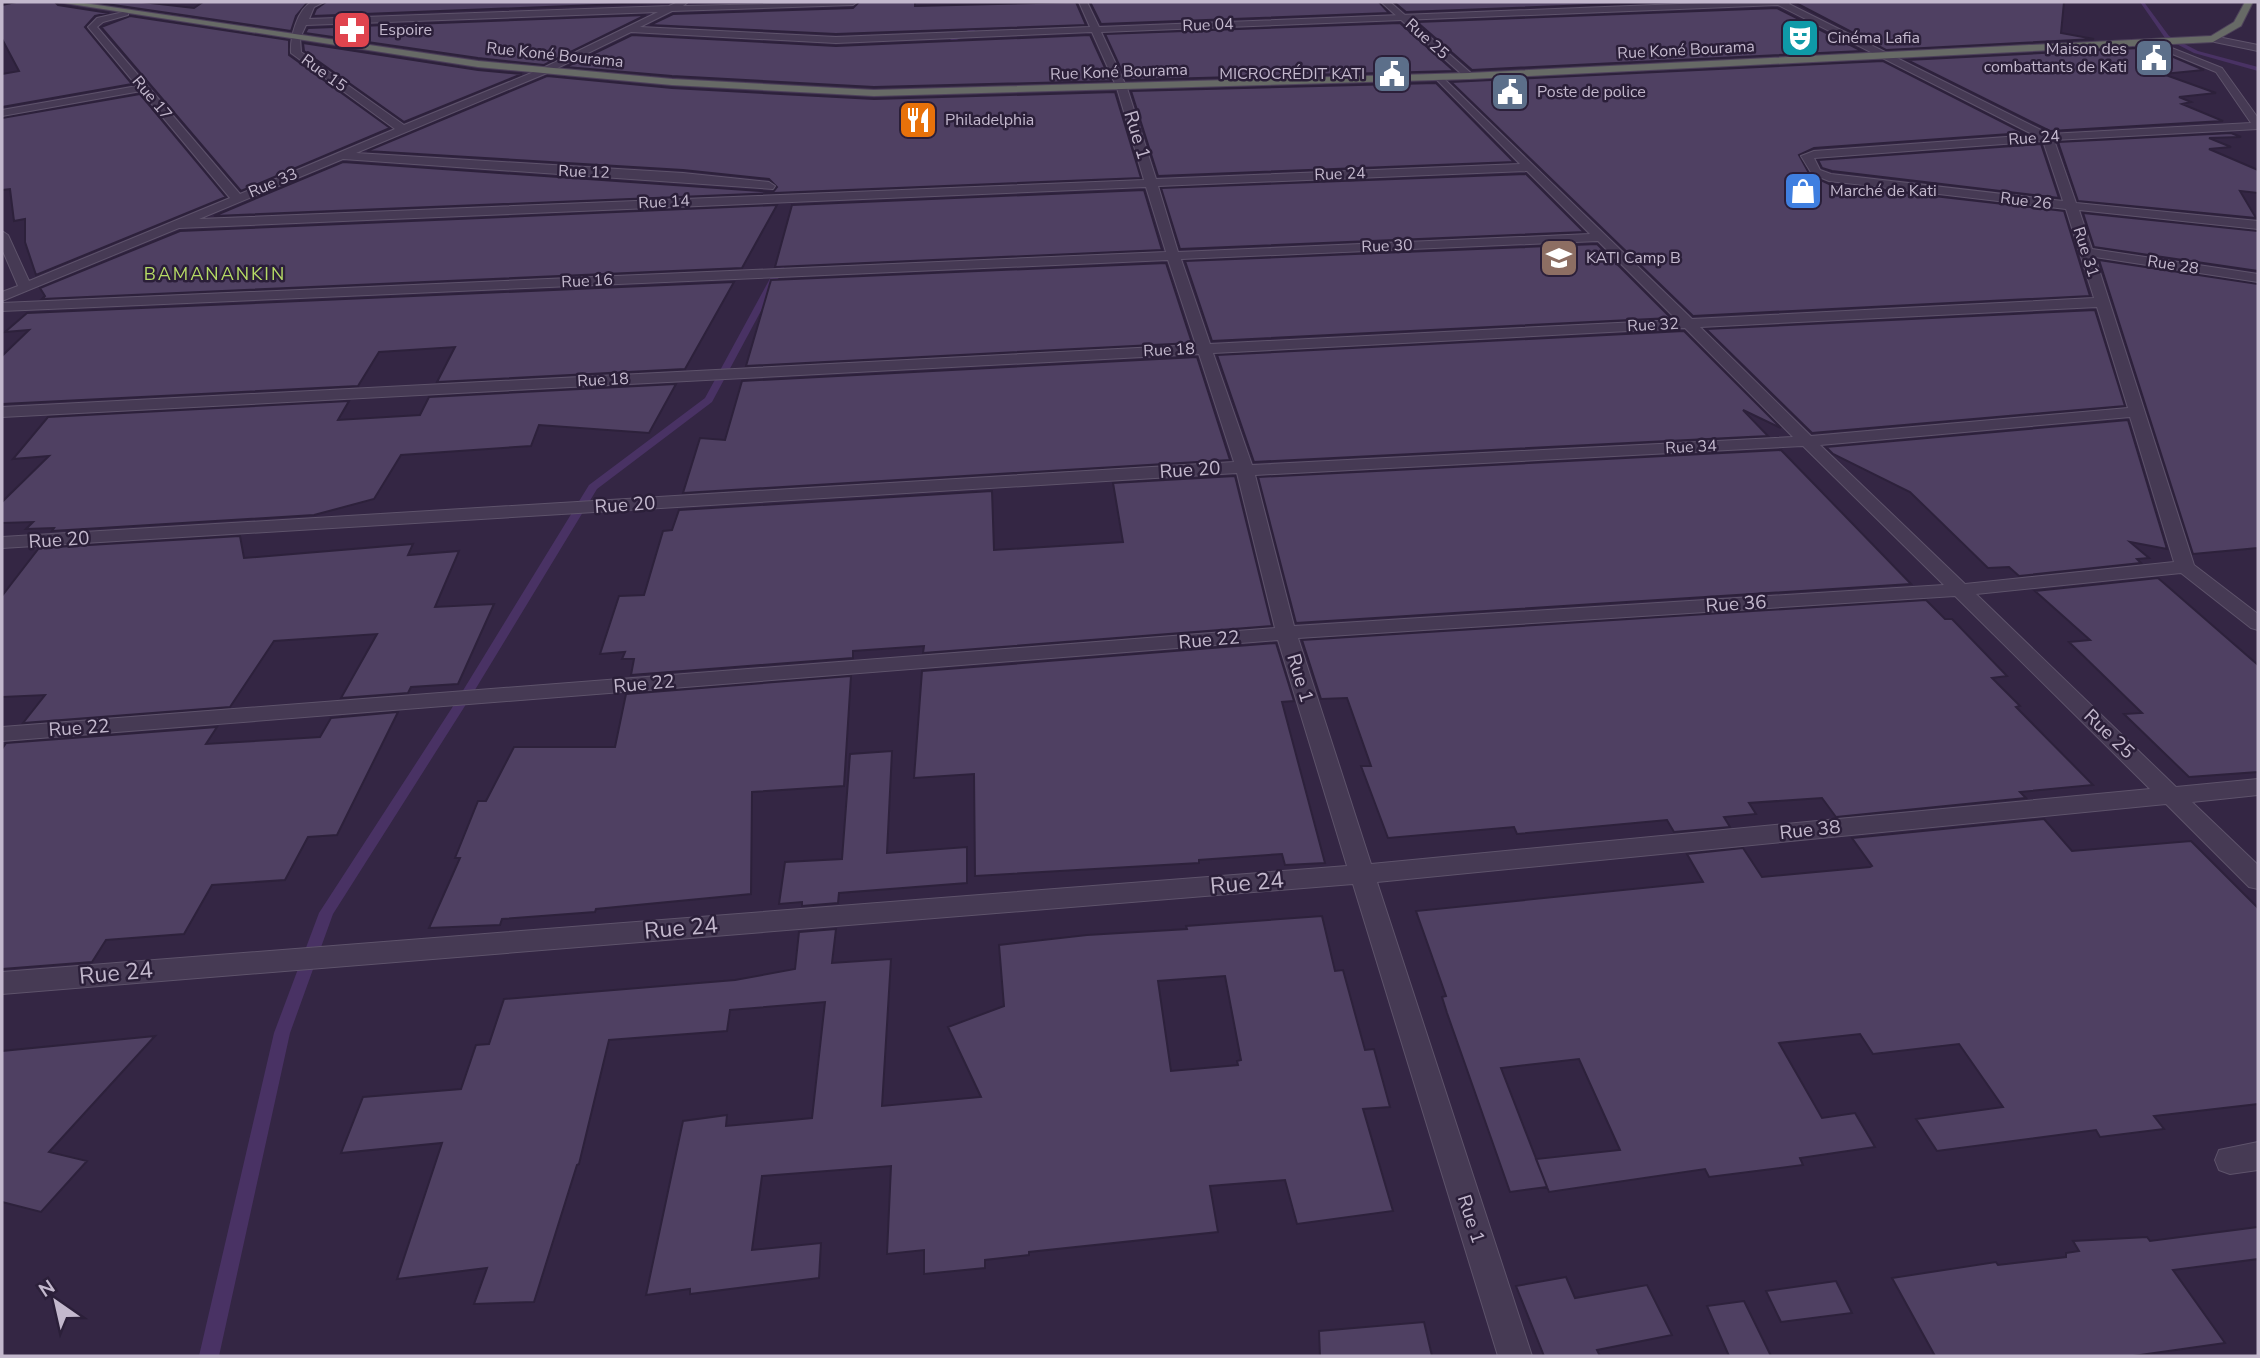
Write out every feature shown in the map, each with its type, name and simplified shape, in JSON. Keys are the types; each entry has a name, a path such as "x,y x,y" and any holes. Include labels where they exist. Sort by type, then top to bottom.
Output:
{"highway":[{"path":"2213,39 2238,24 2249,2"},
{"name":"Rue Koné Bourama","path":"67,3 295,38 544,71 874,93 1469,76 2213,39"}],"street":[{"path":"67,3 84,2"},
{"name":"Rue 15","path":"320,2 311,5 295,38 296,53 402,129"},
{"name":"Rue 33","path":"2,297 544,71 684,2"},
{"path":"303,22 853,2"},
{"name":"Rue 1","path":"1083,2 1122,88 1173,255 1244,468 1286,634 1515,1356"},
{"name":"Rue 25","path":"1385,2 1469,76"},
{"path":"1779,2 2047,137"},
{"name":"Rue 04","path":"629,29 836,40 1787,2"},
{"name":"Rue 17","path":"125,13 100,19 92,27 237,198"},
{"path":"2213,39 2258,48"},
{"path":"2157,43 2219,69 2258,126"},
{"name":"Rue 25","path":"1439,77 1807,441 2258,880"},
{"path":"2,113 144,88"},
{"path":"2237,96 2258,99"},
{"name":"Rue 24","path":"1809,155 2047,137 2258,126"},
{"name":"Rue 31","path":"2047,137 2087,252 2185,567"},
{"name":"Rue 26","path":"1809,155 1807,156 1816,172 1829,177 2258,225"},
{"name":"Rue 12","path":"339,156 683,177 829,195"},
{"name":"Rue 24","path":"1151,182 1530,167"},
{"name":"Rue 14","path":"176,224 1151,182"},
{"path":"2,235 25,287"},
{"name":"Rue 30","path":"1173,255 1602,237"},
{"name":"Rue 28","path":"2087,252 2258,278"},
{"name":"Rue 16","path":"2,307 1173,255"},
{"name":"Rue 32","path":"1204,348 2103,302"},
{"name":"Rue 18","path":"2,412 1204,348"},
{"name":"Rue 34","path":"1244,468 1807,441 2137,412"},
{"name":"Rue 20","path":"2,543 1244,468"},
{"path":"2185,567 2258,624"},
{"name":"Rue 36","path":"1286,634 1959,590 2185,567"},
{"name":"Rue 22","path":"2,734 1286,634"},
{"name":"Rue 38","path":"1361,874 2258,787"},
{"name":"Rue 24","path":"2,984 292,958 1361,874"}],"building":[{"path":"16,2 55,2 58,5 109,13 95,16 85,27 132,84 2,107 2,74 19,71 2,39 2,5"},
{"path":"93,2 142,2 194,8 203,2 308,2 296,16 291,31"},
{"path":"326,2 672,2 313,16 316,9"},
{"path":"859,2 915,2 915,6 1076,2 1086,25 836,34 650,25 673,14 853,8"},
{"path":"1090,2 1379,2 1389,13 1101,24"},
{"path":"1394,2 1670,2 1406,12"},
{"path":"1794,2 2064,2 2061,33 2094,39 1886,50"},
{"path":"1777,8 1862,51 1472,70 1417,22"},
{"path":"646,15 544,65 305,33 308,28"},
{"path":"130,16 289,40 289,55 390,128 241,191 101,27"},
{"path":"1400,23 1454,71 1126,80 1105,34"},
{"path":"632,35 836,46 1090,35 1111,81 874,87 672,76 566,67"},
{"path":"303,43 478,70 522,74 404,122 304,51"},
{"path":"2139,48 2164,53 2204,70 2163,74 2216,93 2179,97 2191,102 2182,104 2223,121 2050,131 1907,60"},
{"name":"Marché de Kati","path":"1883,61 2024,133 1814,148 1799,155 1810,175 1829,184 2064,211 2090,296 1693,316 1451,82"},
{"path":"547,76 672,88 874,99 1115,92 1141,178 214,216 343,162 773,192 777,187 769,179 683,170 367,151"},
{"path":"1436,83 1514,162 1158,176 1131,91"},
{"path":"140,94 226,197 36,275 25,242 25,219 14,221 10,189 2,190 2,118"},
{"path":"2231,133 2241,137 2209,138 2231,147 2209,149 2258,170 2258,193 2240,191 2256,218 2078,201 2058,142"},
{"path":"2041,144 2059,198 1832,171 1822,168 1818,160"},
{"path":"1526,174 1584,232 1180,249 1161,188"},
{"path":"1144,190 1162,250 775,267 792,205"},
{"path":"777,205 742,268 42,299 45,296 40,288 180,231"},
{"path":"2083,213 2258,231 2258,271 2094,247"},
{"path":"1597,244 1671,318 1212,341 1185,261"},
{"path":"2099,260 2258,284 2258,548 2193,554"},
{"path":"1166,263 1192,343 746,366 771,280"},
{"path":"734,282 685,369 437,382 455,347 379,352 358,386 2,404 2,356 29,330 5,332 27,313"},
{"path":"2095,310 2125,406 1812,433 1706,329"},
{"path":"1684,331 1781,428 1743,410 1768,436 1254,462 1217,355"},
{"path":"1197,357 1230,460 683,493 700,438 725,440 742,381"},
{"path":"676,384 649,433 539,425 531,446 401,455 374,499 314,515 52,531 54,528 26,529 33,522 2,523 2,502 49,456 13,459 48,417 349,401 338,420 420,415 429,397"},
{"path":"2128,420 2167,549 2130,542 2149,558 2137,559 2141,563 2019,576 2009,567 1988,568 1910,492 1833,454 1826,447"},
{"path":"1781,450 1911,584 1296,623 1258,477"},
{"path":"1235,476 1272,626 923,653 924,646 853,651 853,658 631,675 634,659 622,659 625,652 600,654 619,596 644,595 663,531 672,530 679,510 992,491 994,550 1123,542 1113,483"},
{"path":"240,536 244,558 413,544 408,555 459,551 435,607 494,604 458,684 411,687 408,693 341,698 377,634 274,641 230,707 23,723 45,695 2,697 2,596 39,548"},
{"path":"2158,578 2258,665 2258,772 2189,777 2124,714 2142,713 2069,642 2090,640 2035,591"},
{"path":"1926,600 1945,619 1952,619 2007,676 1992,678 2020,706 2016,707 2093,785 2020,792 2026,798 1836,817 1822,798 1749,803 1756,814 1724,817 1730,827 1674,832 1667,820 1517,834 1514,827 1388,838 1361,766 1371,766 1347,698 1321,699 1302,640"},
{"path":"1276,643 1294,701 1282,702 1325,863 1285,865 1282,854 1199,860 1199,863 975,876 974,774 914,778 922,671"},
{"path":"851,676 844,786 752,792 751,894 596,909 595,912 502,919 500,925 429,928 460,858 455,858 478,801 486,801 514,747 615,747 626,694"},
{"path":"398,712 337,835 308,837 285,880 212,885 184,934 106,940 92,962 2,969 2,749 6,743 217,727 206,744 320,737 331,718"},
{"path":"892,751 887,853 967,847 967,883 839,893 838,903 802,906 802,902 779,904 785,862 842,859 850,754"},
{"path":"2044,819 2072,851 2191,841 2258,908 2258,1104 2154,1116 2164,1129 2100,1137 2096,1130 1937,1151 1916,1119 2003,1107 1959,1044 1873,1054 1860,1034 1779,1043 1822,1118 1855,1113 1875,1147 1800,1158 1803,1165 1709,1177 1705,1169 1549,1192 1547,1187 1510,1192 1447,1013 1442,997 1446,996 1416,911 1703,882 1687,854 1743,848 1762,877 1870,867 1872,866 1852,838","holes":["1579,1059 1620,1150 1536,1159 1501,1068"]},
{"path":"1322,916 1335,971 1343,970 1365,1050 1374,1049 1390,1107 1363,1109 1393,1211 1297,1224 1285,1180 1210,1186 1218,1232 1029,1252 1029,1255 985,1260 985,1268 924,1274 924,1250 887,1254 891,1166 762,1176 752,1250 821,1243 819,1278 690,1294 690,1289 646,1295 683,1121 727,1115 726,1126 812,1118 825,1002 730,1010 727,1031 609,1040 579,1164 534,1302 474,1304 487,1268 397,1279 442,1143 341,1153 363,1097 461,1089 476,1045 489,1044 504,999 735,980 795,969 799,932 836,929 832,963 891,959 882,1106 981,1097 948,1027 1004,1006 999,945 1087,935 1187,929 1186,926","holes":["1225,976 1241,1060 1237,1061 1238,1065 1171,1071 1158,981"]},
{"path":"155,1036 49,1152 87,1161 41,1212 2,1202 2,1051"},
{"path":"2258,1227 2258,1259 2173,1270 2225,1343 2133,1356 1935,1356 1892,1278 1996,1262 1998,1265 2066,1257 2066,1253 2079,1251 2073,1241 2147,1237 2150,1241"},
{"path":"1566,1277 1575,1298 1647,1285 1672,1335 1597,1350 1600,1356 1544,1356 1516,1286"},
{"path":"1836,1281 1852,1313 1781,1322 1766,1291"},
{"path":"1744,1301 1771,1356 1729,1356 1707,1306"},
{"path":"1424,1322 1432,1356 1320,1356 1319,1331"}],"waterway":[{"path":"2142,2 2167,37 2196,52 2258,69"},
{"path":"936,49 985,23"},
{"path":"209,1356 282,1033 326,913 464,698 593,487 709,400 788,253"}],"place":[{"name":"Espoire","path":"352,30"},
{"name":"Cinéma Lafia","path":"1800,38"},
{"name":"Maison des combattants de Kati","path":"2154,58"},
{"name":"MICROCRÉDIT KATI","path":"1392,74"},
{"name":"Poste de police","path":"1510,92"},
{"name":"Philadelphia","path":"918,120"},
{"name":"Marché de Kati","path":"1803,191"},
{"name":"KATI Camp B","path":"1559,258"}],"district":[{"name":"BAMANANKIN","path":"215,274"}]}
